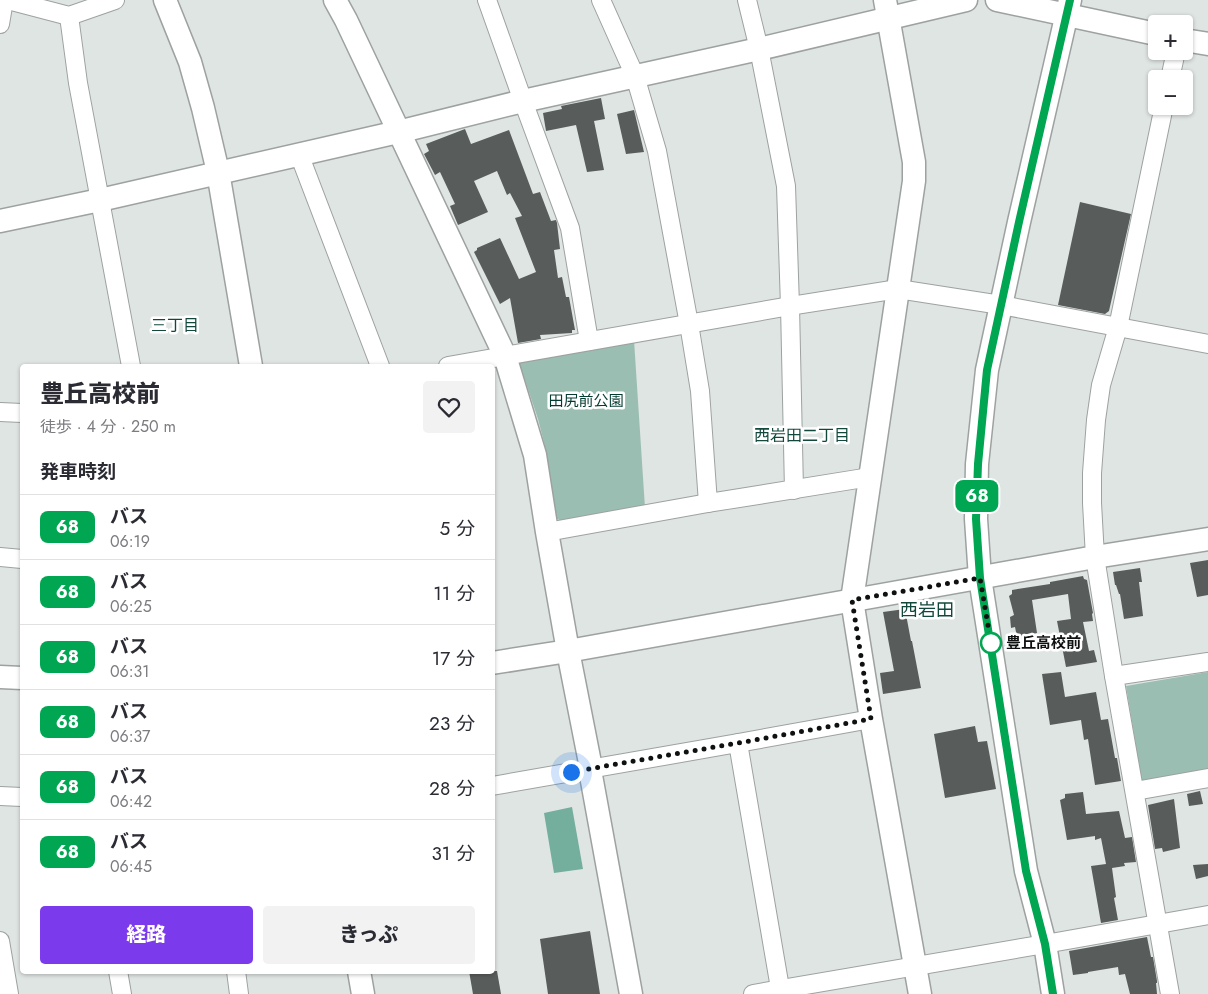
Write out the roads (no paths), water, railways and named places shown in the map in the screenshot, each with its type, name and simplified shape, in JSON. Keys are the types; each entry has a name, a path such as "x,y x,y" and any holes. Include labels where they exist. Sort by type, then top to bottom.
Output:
{"street":[{"path":"0,24 4,0"},
{"path":"8,0 69,16 115,0"},
{"path":"165,0 190,62 203,108 218,172 251,364"},
{"path":"335,0 505,356 535,455 568,651 631,994"},
{"path":"487,0 570,228 588,341"},
{"path":"601,0 635,76 657,151 700,391 708,503"},
{"path":"747,0 759,49 786,186 794,490"},
{"path":"0,221 100,200 398,132 523,101 759,49 886,9 966,0"},
{"path":"996,0 1068,8 1148,32"},
{"path":"1053,994 1045,944 1026,871 980,578 976,519 978,464 987,370 1046,99 1068,8"},
{"path":"886,9 914,162 914,180 852,600 871,719 920,994"},
{"path":"69,16 78,83 131,364"},
{"path":"1193,42 1208,44"},
{"path":"1162,115 1118,327 1101,385 1096,420 1092,503 1095,558 1170,994"},
{"path":"299,154 379,364"},
{"path":"459,364 898,289 1001,305 1208,344"},
{"path":"0,412 20,413"},
{"path":"547,532 708,503 870,478"},
{"path":"495,663 1208,539"},
{"path":"0,557 20,559"},
{"path":"1114,676 1208,662"},
{"path":"0,677 20,678"},
{"path":"495,785 871,719"},
{"path":"738,743 781,992"},
{"path":"1135,791 1208,778"},
{"path":"0,796 20,797"},
{"path":"753,994 781,992 915,966 1208,915"},
{"path":"0,940 9,994"},
{"path":"119,974 122,994"},
{"path":"237,974 240,994"},
{"path":"360,974 363,994"}],"place":[{"name":"豊丘高校前","path":"991,643"}],"district":[{"name":"三丁目","path":"175,325"},
{"name":"西岩田二丁目","path":"802,435"},
{"name":"西岩田","path":"927,610"}],"park label":[{"name":"田尻前公園","path":"586,401"}]}
